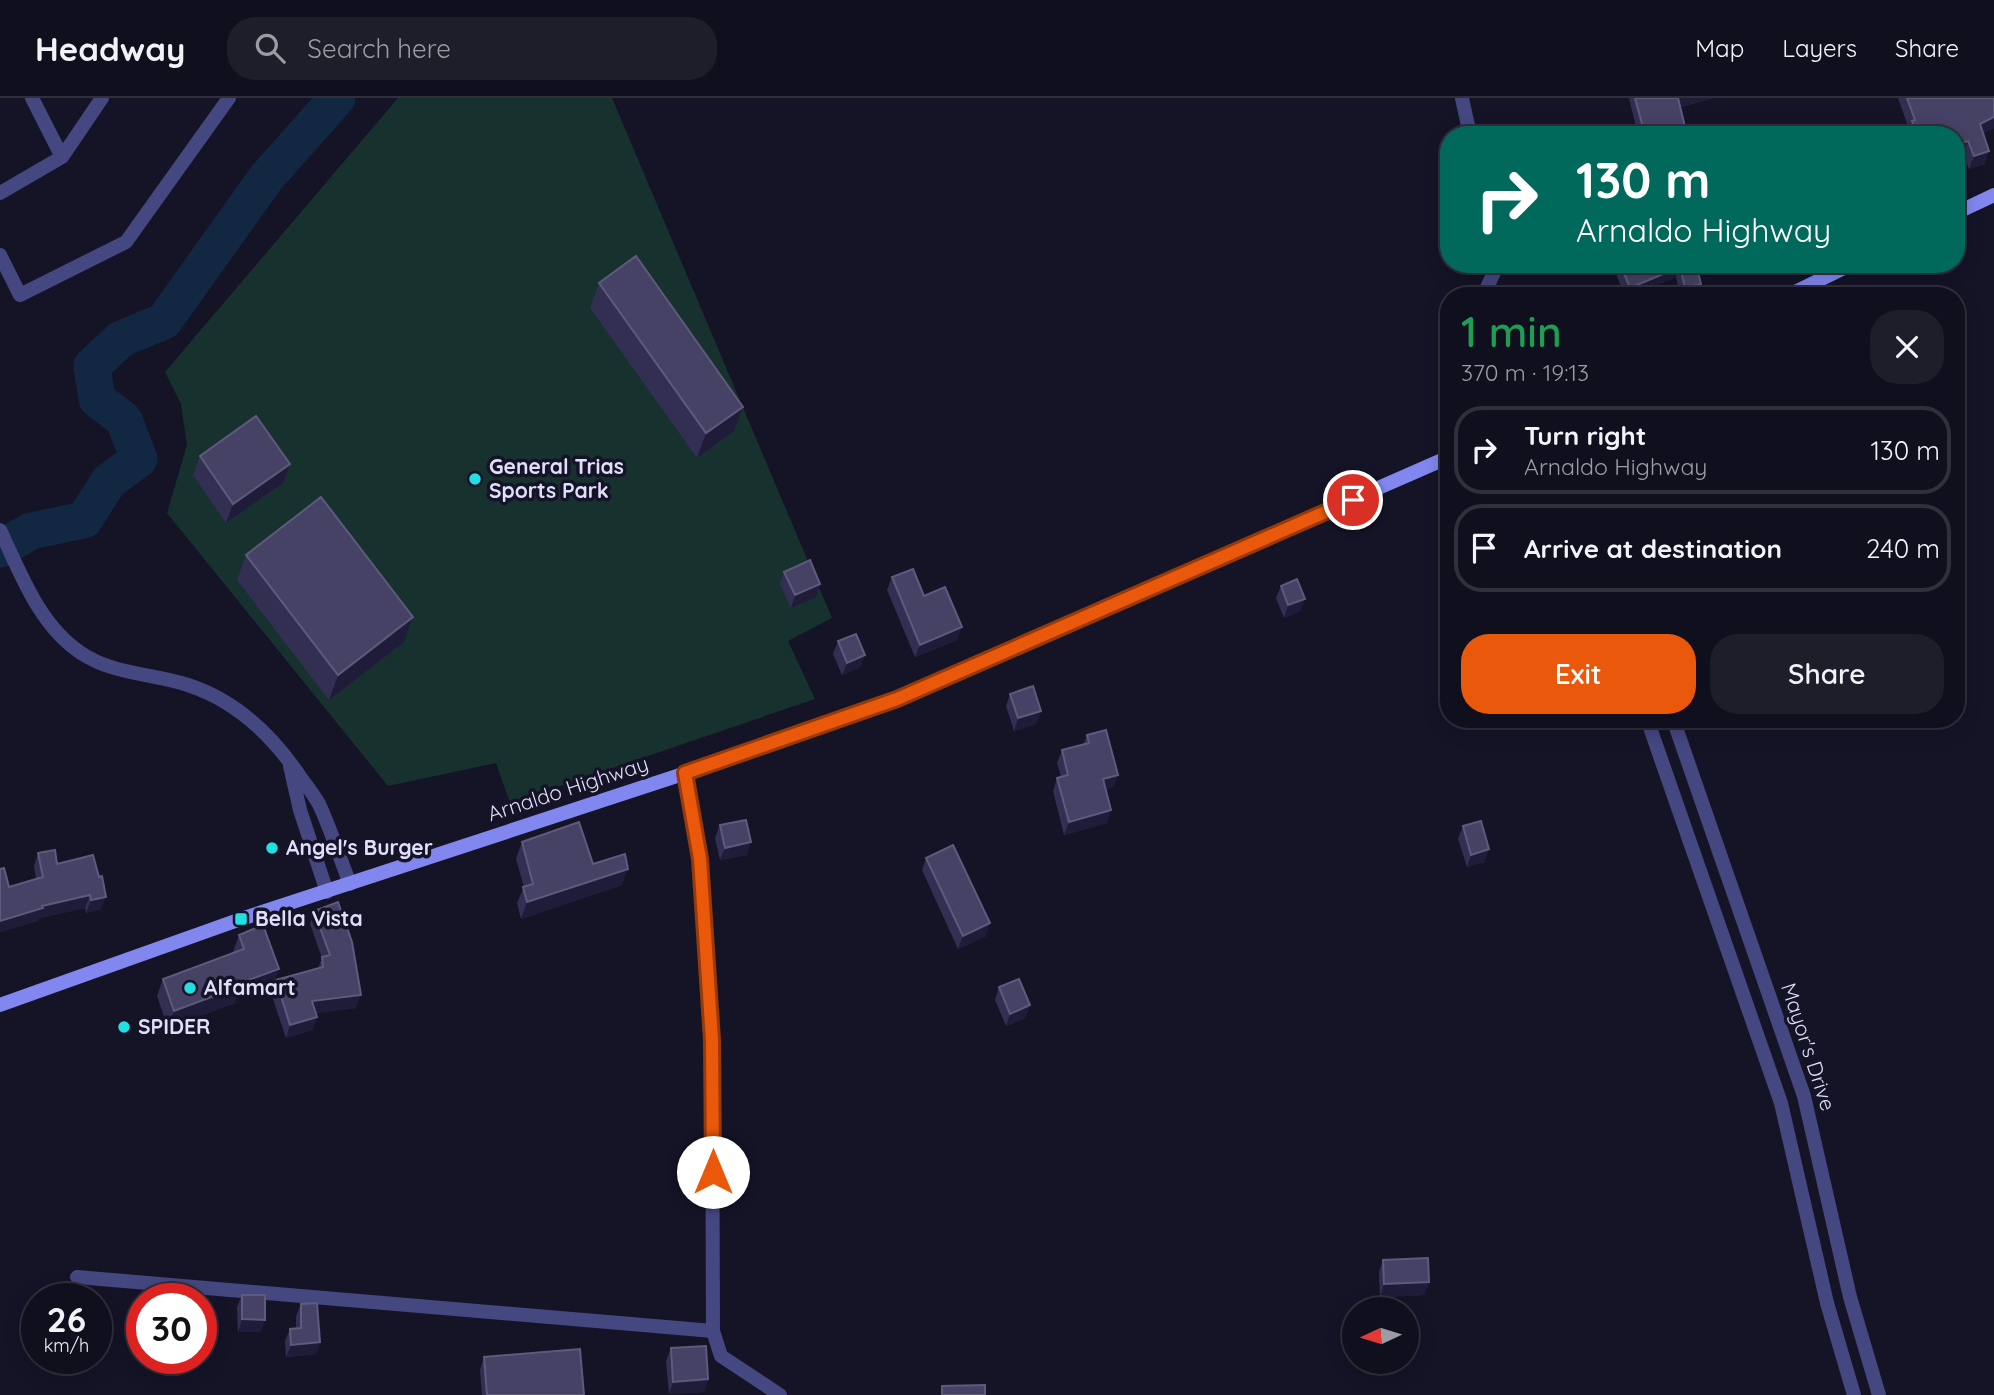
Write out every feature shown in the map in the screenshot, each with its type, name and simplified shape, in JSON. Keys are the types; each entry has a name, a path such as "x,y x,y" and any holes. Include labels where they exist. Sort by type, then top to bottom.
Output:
{"main road":[{"path":"1965,210 1994,195"},
{"path":"1805,287 1834,273"},
{"name":"Arnaldo Highway","path":"0,1005 241,919 685,773 897,699 1440,461"}],"street":[{"path":"32,98 62,157"},
{"path":"0,193 62,157 102,98"},
{"path":"0,255 20,295 126,242 229,98"},
{"path":"1462,98 1468,126"},
{"path":"0,530 35,601 56,632 82,654 113,669 185,684 213,694 239,710 266,733 288,758 318,802 350,884"},
{"name":"Mayor's Drive","path":"1650,728 1787,1126 1827,1303 1854,1395"},
{"name":"Mayor's Drive","path":"1676,728 1804,1096 1850,1297 1880,1395"},
{"path":"288,758 300,810 327,892"},
{"path":"685,773 700,859 712,1040 713,1331 721,1356 780,1395"},
{"path":"1735,971 1758,962"},
{"path":"77,1277 713,1331"}],"green space":[{"name":"General Trias Sports Park","path":"398,98 612,98 832,618 788,641 815,699 510,803 496,763 388,786 167,513 187,445 181,404 165,372"}],"building":[{"path":"1635,98 1678,98 1685,126 1643,126"},
{"path":"1907,98 1994,98 1994,117 1980,124 1989,151 1974,156 1968,141 1965,142 1965,126 1914,126 1912,121 1915,120"},
{"path":"636,256 743,407 706,433 599,283"},
{"path":"1624,273 1666,273 1632,287 1630,287"},
{"path":"1681,273 1698,273 1701,284 1685,287"},
{"path":"256,416 290,464 233,504 200,456"},
{"path":"321,497 413,617 338,675 246,555"},
{"path":"810,560 820,584 795,595 784,572"},
{"path":"913,569 924,596 945,587 962,627 920,645 892,577"},
{"path":"1297,579 1305,599 1288,605 1281,586"},
{"path":"856,634 865,655 847,663 838,641"},
{"path":"1033,686 1041,711 1018,718 1010,694"},
{"path":"1106,730 1118,775 1103,779 1111,810 1069,822 1057,778 1068,775 1062,750 1089,743 1087,735"},
{"path":"746,820 751,842 725,848 720,825"},
{"path":"1481,821 1489,849 1471,855 1463,826"},
{"path":"579,822 593,864 625,854 628,869 527,902 523,887 533,884 522,842"},
{"path":"953,845 990,923 963,936 926,858"},
{"path":"55,850 57,864 93,855 99,877 102,876 106,897 91,900 90,895 42,906 43,908 0,921 0,869 4,868 9,887 43,877 38,853"},
{"path":"338,902 352,942 361,995 312,1001 317,1017 290,1025 276,980 323,967 322,957 330,955 314,911"},
{"path":"263,925 279,969 174,1011 163,979 244,949 239,935"},
{"path":"1019,979 1030,1005 1010,1014 999,987"},
{"path":"1428,1258 1429,1282 1384,1284 1383,1260"},
{"path":"242,1295 265,1295 265,1320 242,1319"},
{"path":"317,1303 320,1342 291,1345 290,1329 301,1328 301,1304"},
{"path":"706,1346 708,1379 673,1382 671,1348"},
{"path":"580,1349 584,1395 487,1395 484,1357"},
{"path":"985,1385 985,1395 942,1395 942,1386"}],"waterway":[{"path":"0,549 31,531 84,520 109,481 139,459 124,420 97,399 92,366 121,339 164,321 266,178 337,98"}],"place":[{"name":"General Trias Sports Park","path":"475,479"},
{"name":"Angel's Burger","path":"272,848"},
{"name":"Bella Vista","path":"241,919"},
{"name":"Alfamart","path":"190,988"},
{"name":"SPIDER","path":"124,1027"}],"route":[{"path":"713,1172 712,1040 700,859 685,773 897,699 1353,500"}]}
